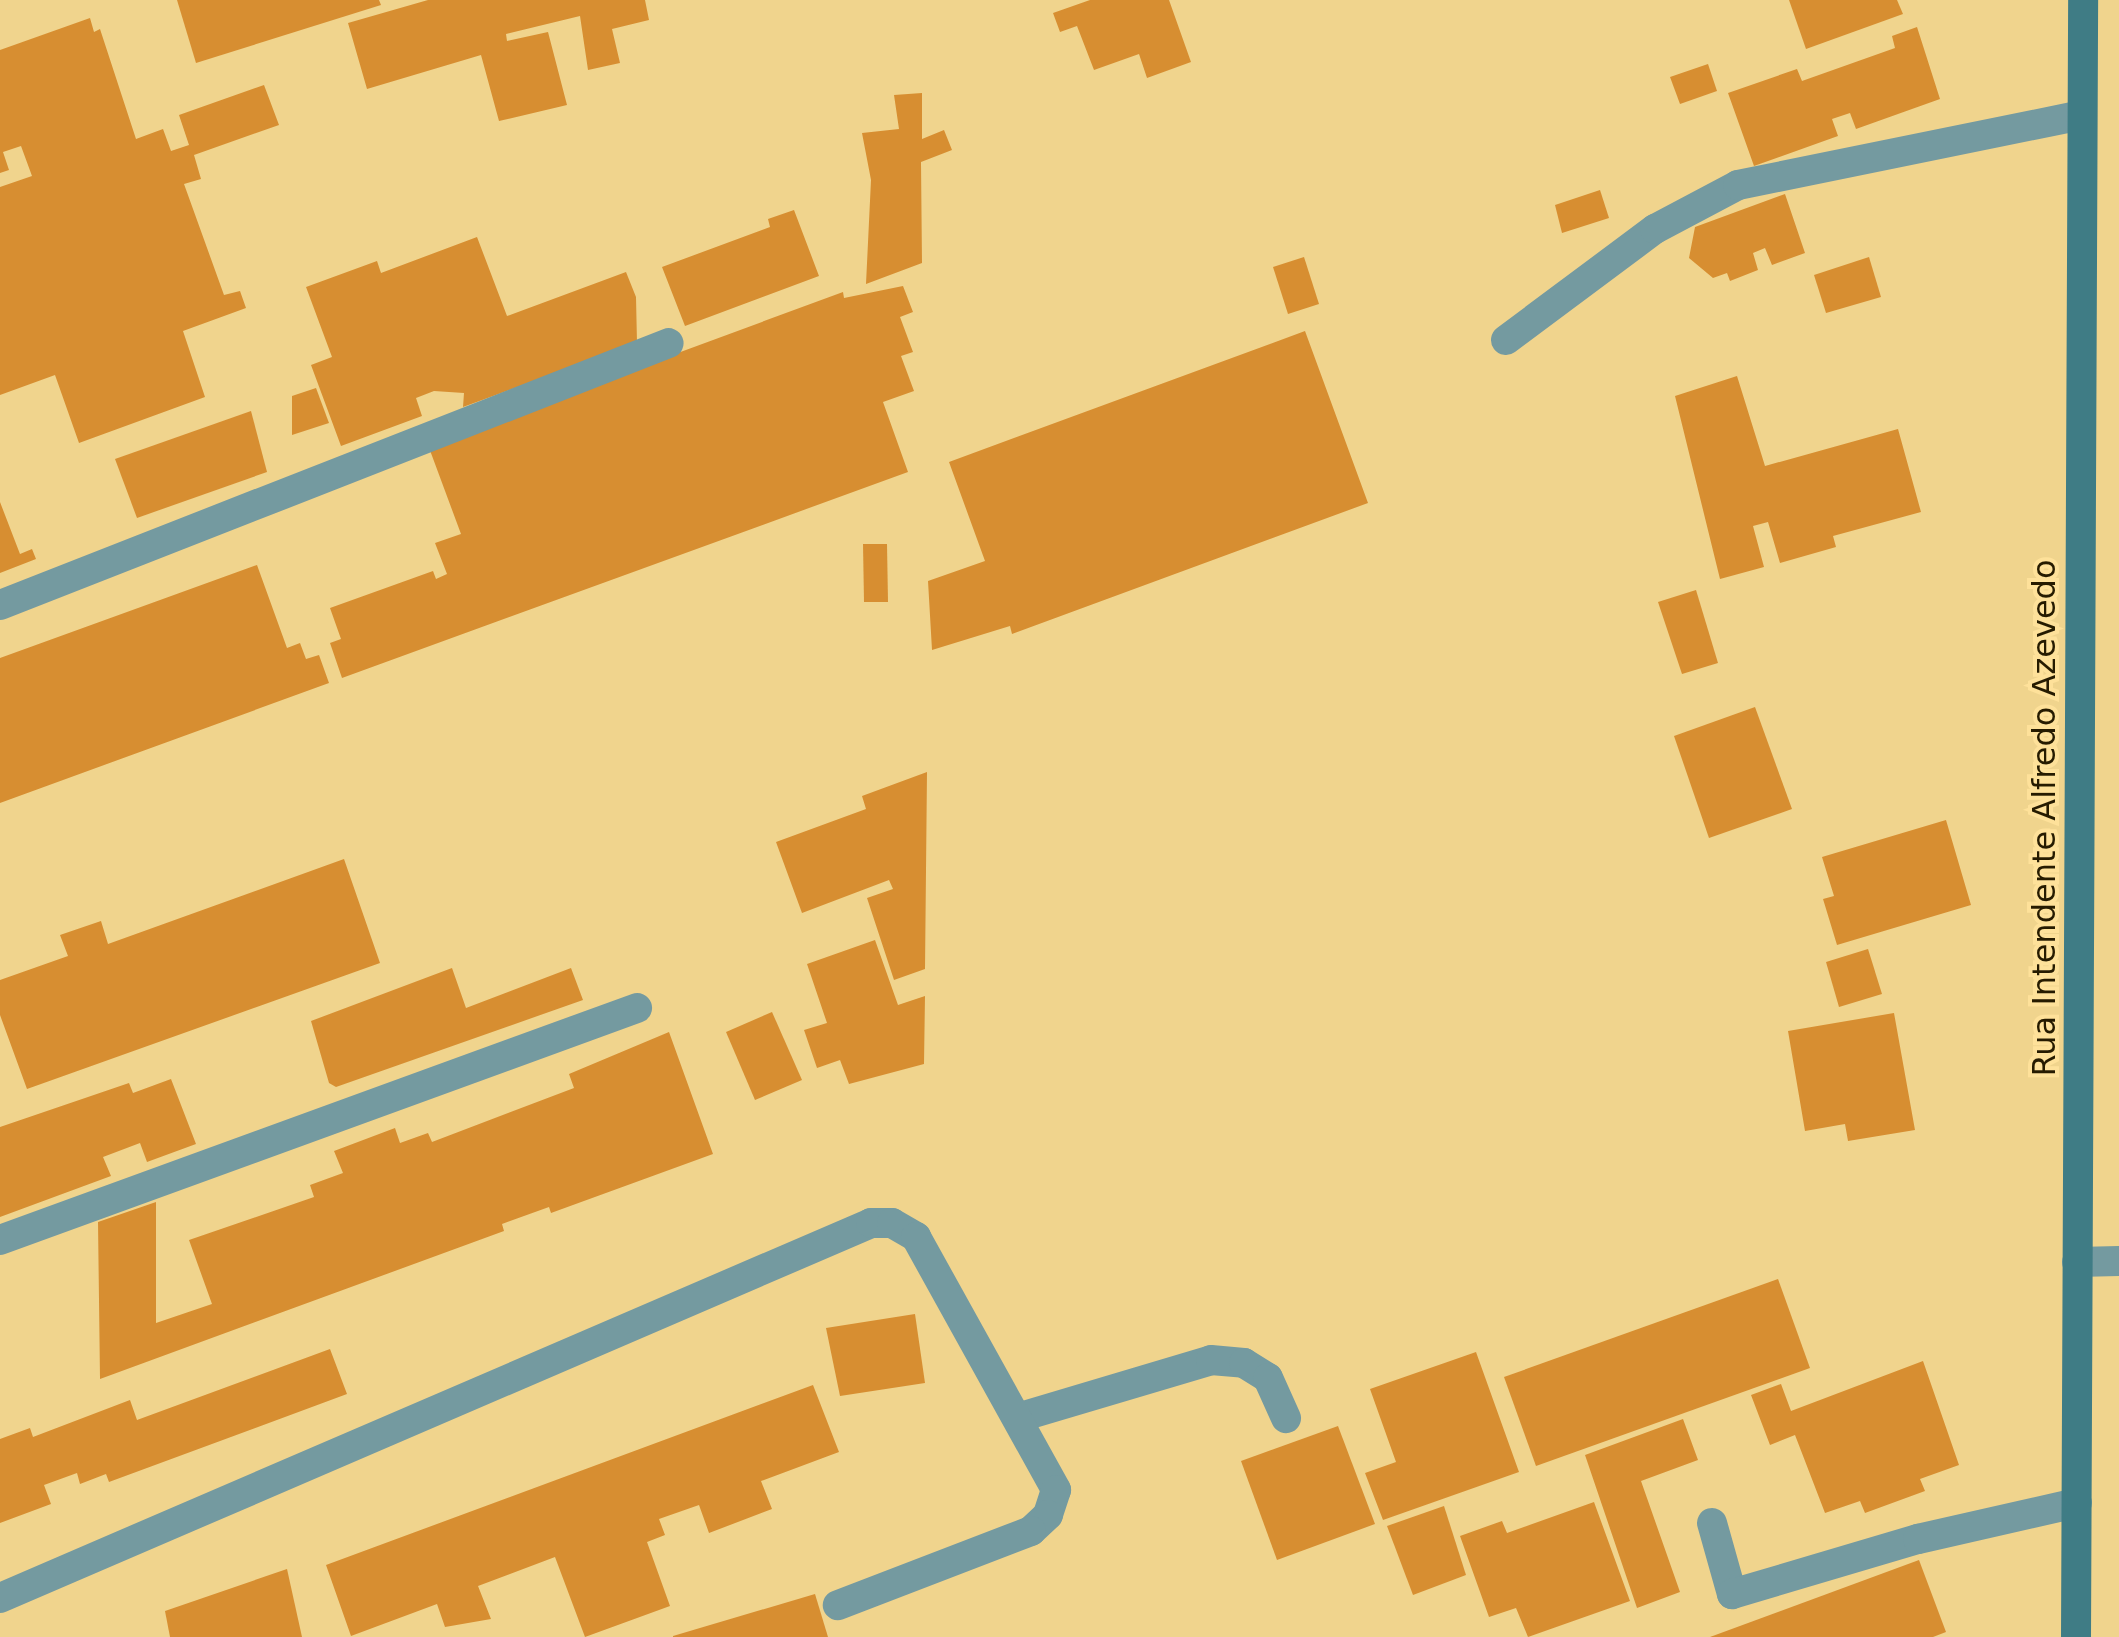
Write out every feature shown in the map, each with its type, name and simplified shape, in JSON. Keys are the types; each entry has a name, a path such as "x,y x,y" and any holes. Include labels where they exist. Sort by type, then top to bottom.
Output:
{"street":[{"name":"Rua Intendente Alfredo Azevedo","path":"2076,1637 2083,0"},
{"path":"1506,340 1655,229 1738,186 2082,115"},
{"path":"0,605 669,343"},
{"path":"0,1240 637,1008"},
{"path":"0,1598 871,1223 892,1223 916,1238 1056,1490 1048,1514 1031,1531 838,1605"},
{"path":"2077,1262 2119,1261"},
{"path":"1017,1418 1211,1360 1244,1363 1268,1378 1286,1418"},
{"path":"1712,1523 1732,1594 1918,1539 2076,1502"}],"building":[{"path":"177,0 379,0 381,5 196,63"},
{"path":"428,0 645,0 649,20 612,29 620,63 588,70 580,16 506,34 507,41 548,32 567,105 499,121 481,55 367,89 348,23"},
{"path":"1090,0 1169,0 1191,62 1147,78 1139,54 1094,70 1077,26 1060,32 1053,13"},
{"path":"1789,0 1897,0 1903,14 1806,49"},
{"path":"90,18 94,32 100,29 136,139 163,129 171,151 189,145 179,115 264,85 279,125 194,155 201,179 184,184 224,295 240,291 246,308 183,331 205,397 79,443 55,375 0,395 0,187 32,176 21,146 3,152 9,170 0,173 0,50"},
{"path":"1917,27 1940,99 1856,129 1850,113 1832,119 1838,136 1754,166 1728,93 1797,69 1802,81 1895,48 1892,36"},
{"path":"1708,64 1717,91 1680,104 1670,77"},
{"path":"922,93 922,139 944,130 952,150 921,162 922,263 866,284 871,180 862,133 899,129 894,95"},
{"path":"1600,190 1609,218 1562,233 1555,205"},
{"path":"1785,194 1805,253 1772,265 1765,248 1753,253 1758,270 1730,281 1727,273 1713,278 1689,258 1695,227"},
{"path":"794,210 819,276 685,326 662,267 770,227 768,219"},
{"path":"477,237 507,316 626,272 636,297 637,343 463,407 464,393 434,391 416,398 422,416 341,446 311,365 332,357 306,287 377,261 381,273"},
{"path":"1304,257 1319,304 1288,314 1273,267"},
{"path":"1869,257 1881,297 1826,313 1814,275"},
{"path":"903,286 913,312 900,317 913,352 901,356 914,391 883,402 908,472 342,678 330,643 341,639 330,608 433,571 436,579 447,574 435,543 461,534 428,445 843,292 844,298"},
{"path":"1305,331 1368,503 1012,634 1010,626 932,650 928,581 985,561 949,462"},
{"path":"1737,376 1765,466 1898,429 1921,512 1833,536 1836,547 1780,563 1768,522 1753,526 1764,567 1720,579 1675,396"},
{"path":"316,388 329,423 292,435 292,396"},
{"path":"251,411 267,472 137,518 115,459"},
{"path":"0,502 20,554 32,549 36,559 0,573"},
{"path":"863,544 887,544 888,602 864,602"},
{"path":"257,565 287,648 300,643 306,659 319,655 329,683 0,803 0,658"},
{"path":"1696,590 1718,663 1682,674 1658,602"},
{"path":"1755,707 1792,809 1709,838 1674,736"},
{"path":"927,772 925,969 894,980 867,898 893,889 889,880 802,913 776,842 866,809 862,796"},
{"path":"1946,820 1971,905 1837,945 1823,899 1834,896 1822,857"},
{"path":"344,859 380,963 27,1089 0,1015 0,980 68,956 60,935 101,921 108,944"},
{"path":"875,940 898,1005 925,996 924,1064 849,1084 840,1060 817,1068 804,1030 827,1023 807,964"},
{"path":"1868,949 1882,994 1839,1007 1826,962"},
{"path":"452,968 466,1008 571,968 583,1000 336,1087 329,1083 311,1021"},
{"path":"772,1012 802,1080 755,1100 726,1032"},
{"path":"1894,1013 1915,1130 1848,1141 1845,1124 1805,1131 1788,1031"},
{"path":"669,1032 713,1154 551,1213 549,1207 502,1224 504,1231 100,1379 98,1222 156,1202 156,1323 212,1304 189,1240 314,1197 310,1185 343,1173 334,1151 395,1128 400,1143 428,1133 432,1142 574,1088 569,1074"},
{"path":"171,1079 196,1144 147,1162 140,1143 103,1157 111,1176 0,1217 0,1127 129,1083 133,1093"},
{"path":"1778,1279 1810,1368 1536,1466 1504,1377"},
{"path":"915,1314 925,1383 840,1396 826,1328"},
{"path":"330,1349 347,1394 109,1482 106,1474 80,1484 77,1473 44,1485 51,1504 0,1523 0,1439 30,1428 33,1437 130,1400 137,1420"},
{"path":"1476,1352 1519,1472 1383,1520 1365,1473 1396,1462 1370,1389"},
{"path":"1923,1361 1959,1465 1920,1479 1925,1491 1865,1513 1860,1501 1825,1513 1795,1435 1770,1445 1751,1395 1781,1384 1791,1411"},
{"path":"813,1385 839,1452 761,1481 772,1509 709,1533 699,1505 659,1519 665,1535 647,1542 670,1606 585,1637 555,1557 478,1586 491,1619 445,1627 437,1604 351,1636 326,1565"},
{"path":"1683,1419 1698,1460 1641,1481 1680,1592 1637,1608 1585,1455"},
{"path":"1338,1426 1375,1524 1277,1560 1241,1461"},
{"path":"1594,1502 1630,1601 1528,1637 1516,1608 1489,1617 1460,1536 1502,1521 1507,1533"},
{"path":"1444,1506 1466,1575 1413,1595 1387,1526"},
{"path":"1919,1560 1946,1632 1933,1637 1710,1637"},
{"path":"287,1569 302,1637 170,1637 165,1611"},
{"path":"815,1594 828,1637 673,1637 673,1636"}]}
